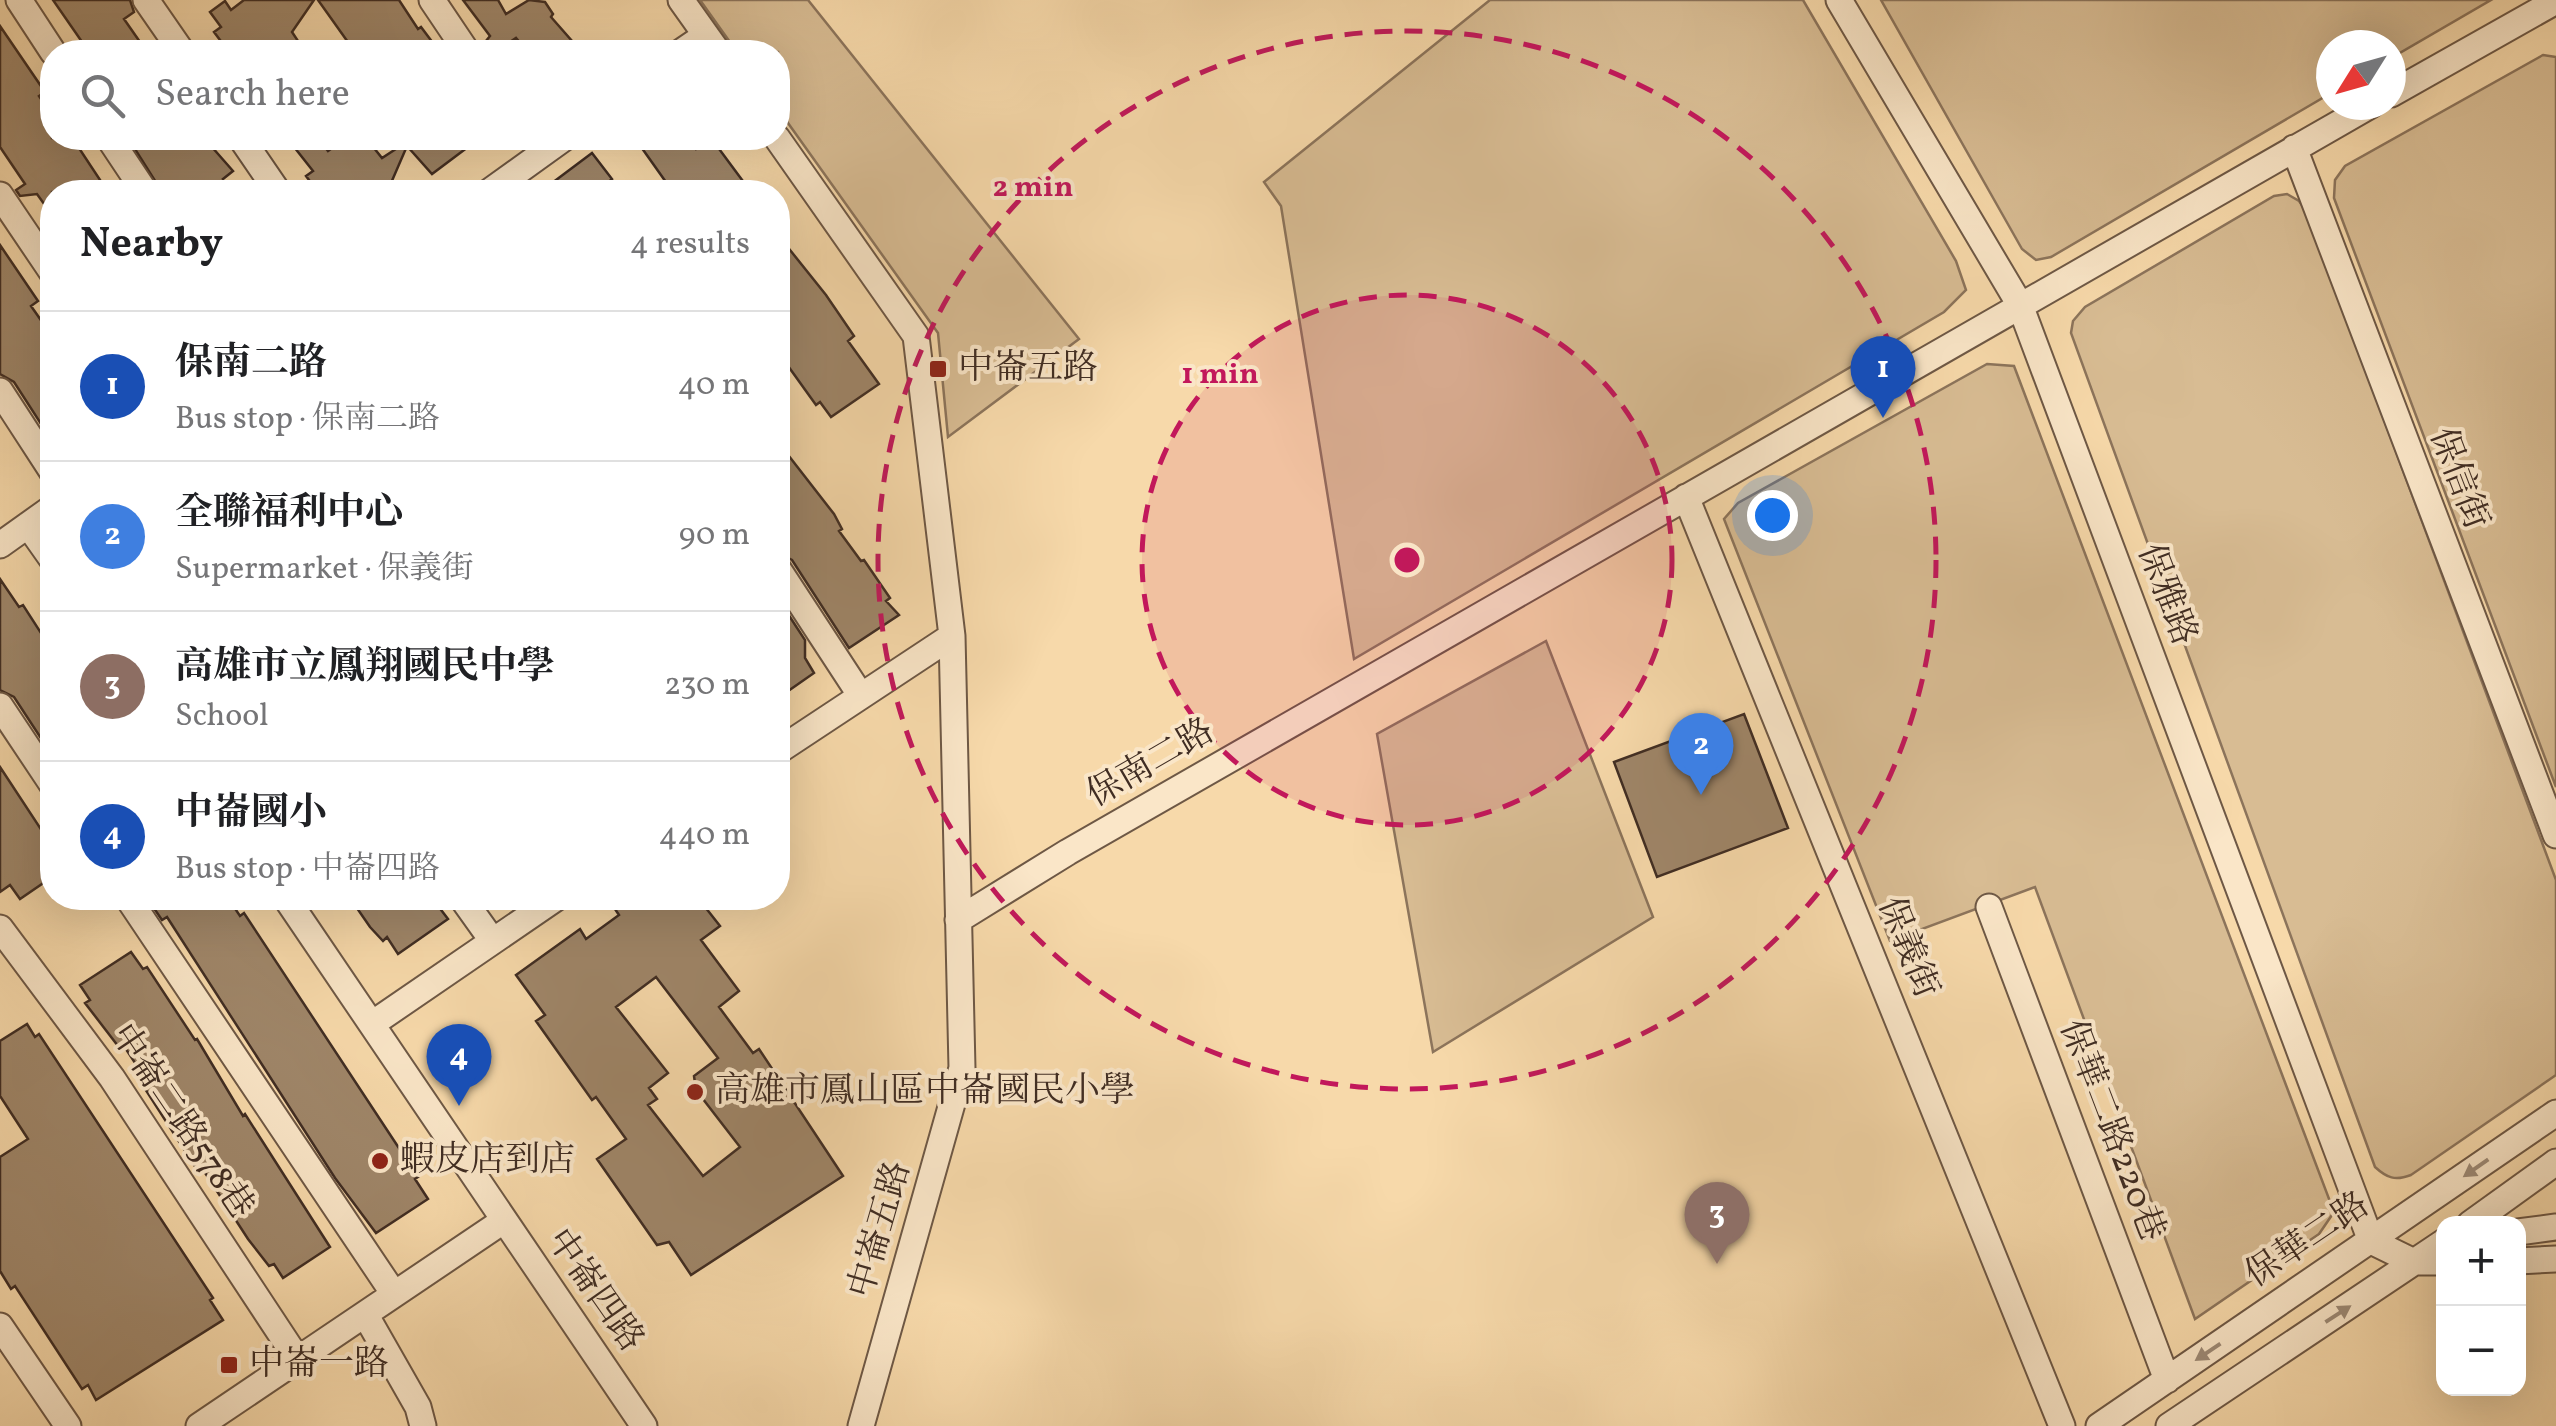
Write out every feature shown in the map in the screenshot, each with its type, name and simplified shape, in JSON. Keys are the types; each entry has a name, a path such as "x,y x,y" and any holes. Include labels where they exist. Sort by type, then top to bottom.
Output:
{"street":[{"path":"19,0 45,40"},
{"path":"146,0 174,40"},
{"path":"432,0 459,40"},
{"path":"681,0 709,40"},
{"name":"保雅路","path":"1838,0 2020,305 2370,1241"},
{"path":"2406,86 2554,3"},
{"name":"保南二路","path":"958,920 1068,852 2343,120"},
{"name":"保信街","path":"2294,148 2556,835"},
{"path":"117,150 137,180"},
{"path":"248,150 270,180"},
{"name":"中崙五路","path":"785,150 916,336 952,636 962,1068 860,1426"},
{"path":"506,180 528,165"},
{"path":"0,195 40,254"},
{"path":"0,390 40,452"},
{"name":"保義街","path":"1686,497 2062,1426"},
{"path":"0,545 40,516"},
{"path":"28,525 40,542"},
{"path":"790,588 860,696"},
{"path":"790,743 952,636"},
{"path":"0,706 40,766"},
{"name":"保華二路220巷","path":"1989,908 2167,1380"},
{"path":"136,910 394,1294"},
{"name":"中崙四路","path":"294,910 644,1426"},
{"path":"471,910 492,940"},
{"path":"372,1024 538,910"},
{"name":"中崙二路578巷","path":"0,928 112,1078 298,1360"},
{"name":"保華二路","path":"2099,1426 2556,1113"},
{"path":"2481,1216 2556,1162"},
{"path":"198,1426 503,1221"},
{"path":"2526,1231 2556,1227"},
{"path":"2370,1241 2414,1262 2436,1262"},
{"path":"2169,1426 2436,1247"},
{"path":"2414,1262 2436,1255"},
{"path":"2526,1261 2556,1259"},
{"path":"365,1314 418,1407 423,1426"},
{"path":"0,1326 68,1426"}],"shaded area":[{"path":"700,0 808,0 1079,339 948,437 938,333 790,126 790,40 728,40"},
{"path":"1490,0 1803,0 1956,261 1966,290 1944,312 1354,659 1281,206 1264,182"},
{"path":"1881,0 2491,0 2406,49 2406,30 2316,30 2316,102 2051,257 2036,260 2022,249"},
{"path":"2543,55 2556,57 2556,787 2334,198 2335,180 2345,166"},
{"path":"2287,194 2306,211 2556,880 2556,1075 2411,1175 2400,1178 2387,1176 2375,1167 2071,333 2073,321 2085,307 2274,196"},
{"path":"1987,364 2014,366 2334,1212 2319,1234 2195,1319 2035,887 1890,941 1724,519 1738,503"},
{"path":"1546,641 1653,917 1433,1052 1377,734"}],"building":[{"path":"53,0 130,0 134,12 124,19 139,40 81,40"},
{"path":"244,0 314,0 292,32 297,40 220,40 214,32 221,27 210,12 225,1 231,10"},
{"path":"318,0 399,0 418,29 421,27 431,40 346,40"},
{"path":"463,0 498,0 506,14 529,0 545,2 551,17 571,40 487,40 490,36"},
{"path":"0,26 40,85 40,150 80,150 100,180 40,180 40,198 37,194 20,196 16,190 25,184 0,147"},
{"path":"136,150 215,150 233,171 224,180 154,180"},
{"path":"296,150 376,150 382,158 394,150 405,150 392,180 309,180 306,176 313,171"},
{"path":"411,150 464,150 432,174"},
{"path":"643,150 720,150 742,180 664,180"},
{"path":"592,153 612,179 611,180 556,180"},
{"path":"0,245 38,301 31,306 40,319 40,422 14,382 0,374"},
{"path":"790,250 854,336 848,341 879,384 831,417 820,402 816,405 790,369"},
{"path":"790,457 834,514 842,529 839,531 864,560 890,598 886,601 899,615 849,648 792,560"},
{"path":"0,579 40,631 40,737 14,697 0,690"},
{"path":"790,617 805,640 805,658 814,673 790,690"},
{"path":"1744,714 1788,828 1657,877 1614,762"},
{"path":"0,767 40,828 40,885 20,899 10,885 0,892"},
{"path":"155,910 236,910 240,916 244,913 418,1177 415,1179 428,1199 376,1233 335,1178 167,917 162,920"},
{"path":"358,910 441,910 448,919 398,954 387,937 383,941"},
{"path":"616,910 707,910 720,926 701,940 739,991 719,1007 753,1053 759,1049 843,1176 691,1275 669,1242 657,1245 597,1159 626,1139 596,1097 592,1100 536,1021 545,1015 516,975 580,929 586,939 619,915","holes":["656,977 718,1058 694,1076 696,1090 740,1147 703,1176 648,1105 657,1099 649,1088 668,1073 616,1007"]},
{"path":"131,952 143,969 147,967 197,1039 330,1247 283,1278 248,1239 200,1165 196,1168 138,1078 143,1075 122,1043 118,1046 85,1003 90,1000 80,985"},
{"path":"27,1024 35,1037 39,1034 213,1298 210,1300 223,1320 96,1400 88,1385 82,1389 15,1286 11,1289 0,1271 0,1157 28,1139 0,1096 0,1041"}],"place":[{"name":"中崙五路","path":"938,369"},
{"name":"保南二路","path":"1883,418"},
{"name":"全聯福利中心","path":"1701,795"},
{"name":"高雄市鳳山區中崙國民小學","path":"695,1092"},
{"name":"中崙國小","path":"459,1106"},
{"name":"蝦皮店到店","path":"380,1161"},
{"name":"高雄市立鳳翔國民中學","path":"1717,1264"},
{"name":"中崙一路","path":"229,1365"}]}
